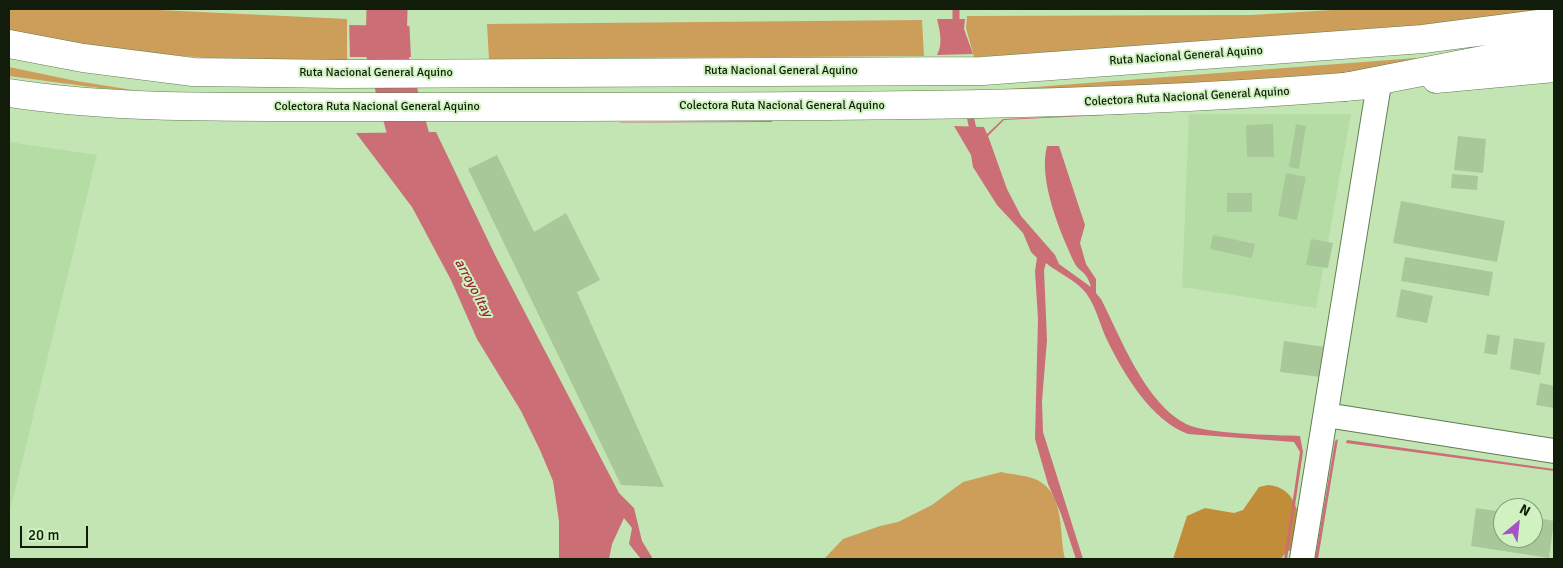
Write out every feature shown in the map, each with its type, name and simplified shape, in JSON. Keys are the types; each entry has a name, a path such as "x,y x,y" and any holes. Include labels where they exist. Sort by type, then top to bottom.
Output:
{"main road":[{"name":"Ruta Nacional General Aquino","path":"9,44 83,58 193,72 341,74 983,71 1423,39 1554,22"},
{"path":"1345,87 1554,46"},
{"name":"Colectora Ruta Nacional General Aquino","path":"9,93 62,101 198,107 922,106 1175,98 1345,87 1554,68"}],"street":[{"path":"1302,559 1379,84"},
{"path":"1326,414 1554,451"}],"shaded area":[{"path":"9,9 138,9 347,19 347,60 222,59 131,52 85,46 9,30"},
{"path":"1348,9 1554,9 1548,15 1152,47 974,57 966,28 967,16 1252,15"},
{"path":"922,20 924,56 489,59 487,24"},
{"path":"1416,58 1418,63 1270,84 996,90"},
{"path":"9,67 76,81 139,91 99,88 9,76"},
{"path":"1189,114 1351,114 1316,308 1182,287"},
{"path":"9,142 97,155 9,515"},
{"path":"1001,472 1030,477 1047,487 1053,496 1060,516 1065,559 824,559 843,539 898,522 932,505 963,482"},
{"path":"1268,485 1278,487 1292,498 1299,516 1305,545 1286,552 1281,559 1173,559 1187,516 1205,508 1234,513 1243,510 1259,487"}],"water":[{"path":"349,16 409,17 411,58 350,58"},
{"path":"937,19 965,19 964,29 973,54 937,55 940,33"},
{"path":"1187,111 1004,120 988,136 1007,189 1021,216 1055,255 1059,264 1091,287 1087,277 1076,265 1068,250 1048,190 1045,174 1047,146 1059,146 1085,225 1080,243 1086,264 1096,279 1096,293 1101,299 1146,386 1171,414 1186,424 1208,430 1300,436 1303,452 1287,559 1284,559 1300,452 1294,442 1188,434 1162,418 1140,396 1122,369 1086,293 1077,284 1046,263 1044,270 1047,340 1042,401 1043,432 1083,559 1076,559 1061,514 1048,484 1035,439 1038,319 1035,271 1037,258 1031,252 1023,233 997,205 973,167 971,155 954,126 984,127 987,134 1003,119"},
{"path":"772,121 772,122 506,123"},
{"path":"436,132 495,255 619,493 634,508 642,541 653,559 641,559 629,544 632,528 624,518 612,544 609,559 559,559 559,521 553,481 540,450 521,411 477,339 451,280 412,207 356,133"},
{"path":"1338,439 1318,559 1315,559 1335,441"},
{"path":"1347,440 1554,469 1554,471 1346,443"}],"pier":[{"path":"349,14 410,15 412,26 347,25"},
{"path":"348,57 413,58 412,60 349,61"},
{"path":"620,119 620,125 506,126 503,123 506,120"}],"building":[{"path":"1273,124 1274,157 1247,157 1246,125"},
{"path":"1296,124 1306,126 1299,169 1289,167"},
{"path":"1458,136 1486,139 1483,173 1454,170"},
{"path":"497,155 534,232 566,213 600,280 577,292 664,487 621,485 468,169"},
{"path":"1286,173 1306,177 1297,220 1278,216"},
{"path":"1452,174 1478,176 1477,190 1451,188"},
{"path":"1227,193 1252,193 1252,212 1227,212"},
{"path":"1401,201 1505,221 1497,262 1393,243"},
{"path":"1213,235 1255,244 1252,258 1210,249"},
{"path":"1311,239 1333,243 1328,268 1306,265"},
{"path":"1405,257 1493,272 1489,296 1401,281"},
{"path":"1401,289 1433,296 1427,323 1396,317"},
{"path":"1487,334 1500,336 1497,355 1484,353"},
{"path":"1514,338 1545,343 1540,375 1510,369"},
{"path":"1284,341 1325,347 1321,377 1280,372"},
{"path":"1540,383 1554,386 1554,408 1536,405"},
{"path":"1476,508 1493,511 1493,548 1543,548 1543,519 1554,521 1549,558 1471,546"}],"waterway":[{"name":"arroyo Itay","path":"387,9 386,51 422,186"},
{"path":"956,9 956,28"},
{"path":"969,111 974,134"}]}
